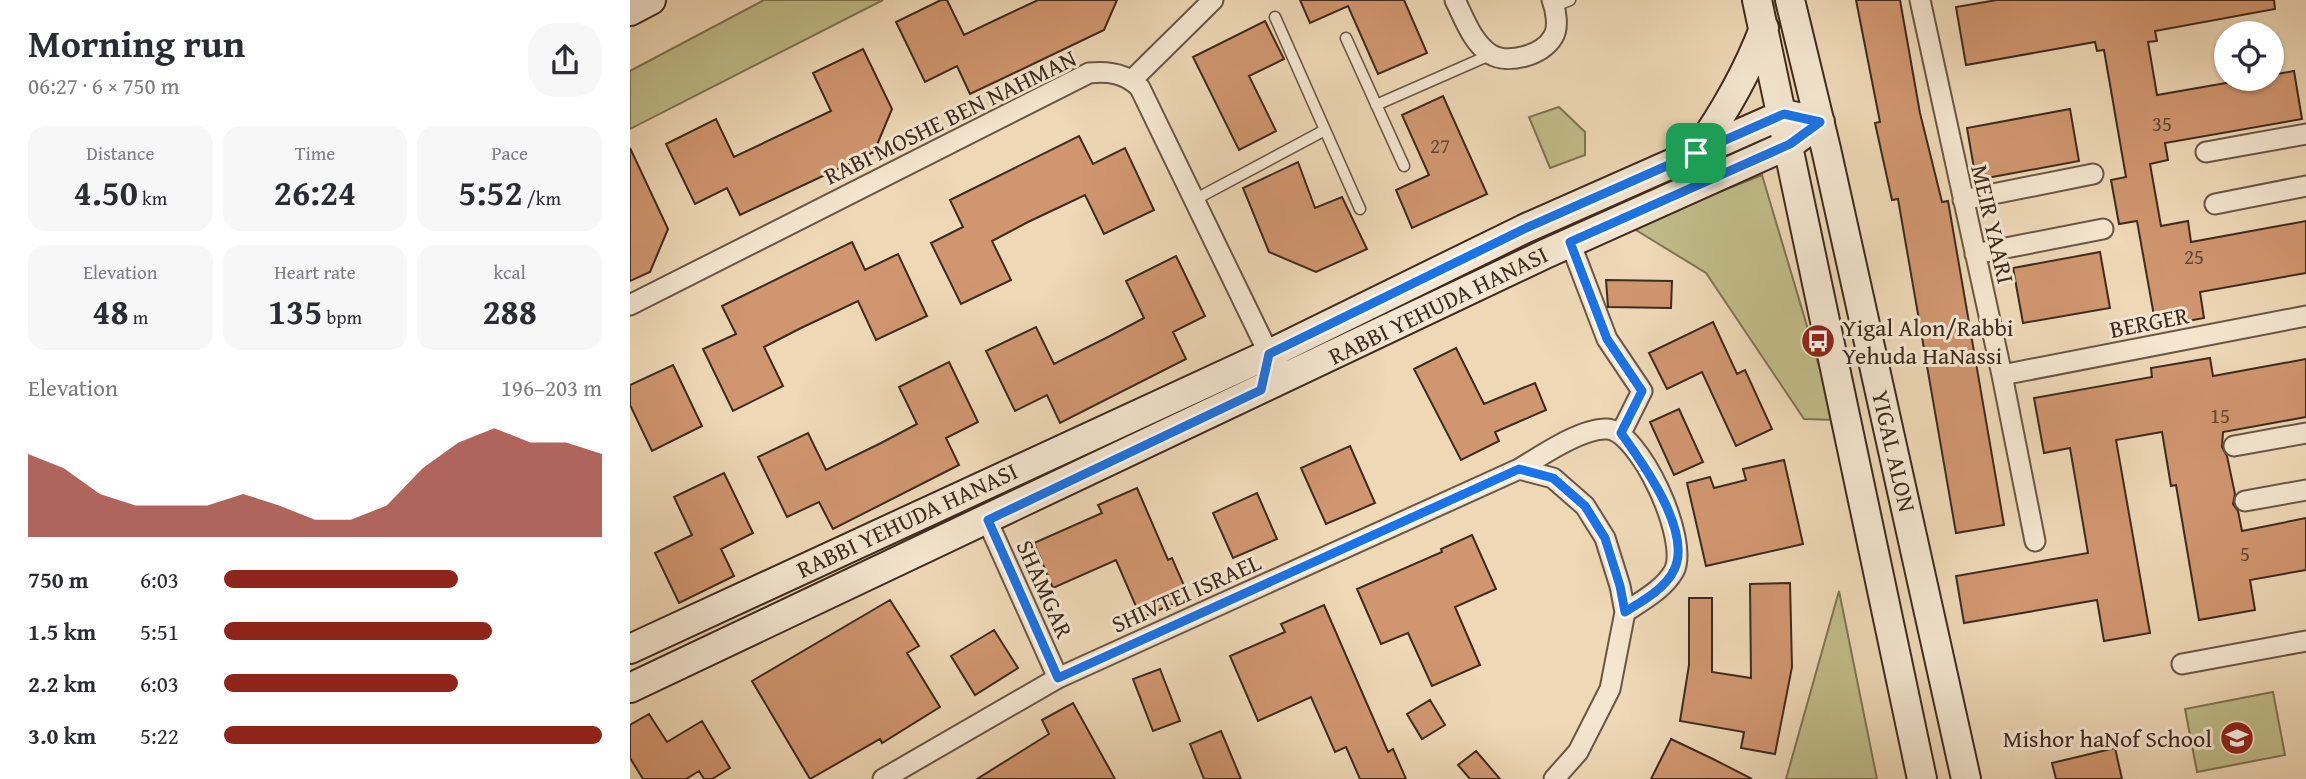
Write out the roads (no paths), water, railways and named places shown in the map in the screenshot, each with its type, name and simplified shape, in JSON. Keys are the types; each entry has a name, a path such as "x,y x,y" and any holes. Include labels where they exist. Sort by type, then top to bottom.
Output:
{"street":[{"path":"630,11 651,0"},
{"path":"1213,0 1132,80 1140,88 1269,354 1297,372"},
{"path":"1455,0 1471,33 1491,55 1513,59 1536,52 1553,37 1559,2"},
{"name":"YIGAL ALON","path":"1758,0 1922,779"},
{"name":"YIGAL ALON","path":"1790,0 1820,122 1966,779"},
{"name":"MEIR YAARI","path":"1920,0 2002,375 2035,541"},
{"path":"1696,153 1730,105 1750,65 1764,28"},
{"name":"RABI MOSHE BEN NAHMAN","path":"630,305 1089,73 1106,71 1132,80"},
{"path":"1784,114 1820,122"},
{"name":"RABBI YEHUDA HANASI","path":"630,649 1269,354 1524,229 1784,114"},
{"name":"RABBI YEHUDA HANASI","path":"630,688 1570,242 1790,144 1820,122"},
{"path":"2206,152 2306,134"},
{"path":"1963,200 2093,174"},
{"path":"2215,204 2306,186"},
{"path":"1975,254 2103,229"},
{"path":"1570,242 1607,339 1642,391 1621,433 1664,496 1674,528 1677,555 1674,570 1654,593 1625,612"},
{"name":"BERGER","path":"2002,375 2306,316"},
{"path":"1261,390 1269,354"},
{"name":"SHIVTEI ISRAEL","path":"883,779 1058,678 1519,469 1591,432 1607,429 1621,433"},
{"path":"2234,446 2306,433"},
{"path":"1519,469 1553,478 1585,506 1605,538 1625,612 1610,689 1578,752 1554,779"},
{"path":"2245,501 2306,490"},
{"name":"SHAMGAR","path":"988,520 1058,678"},
{"path":"2182,664 2306,641"}],"lane":[{"path":"1275,17 1360,209"},
{"path":"1346,38 1404,166"},
{"path":"1376,105 1491,55"},
{"path":"1194,200 1325,130"}],"place":[{"name":"Yigal Alon/Rabbi Yehuda HaNassi","path":"1818,341"},
{"name":"Mishor haNof School","path":"2237,738"}]}
